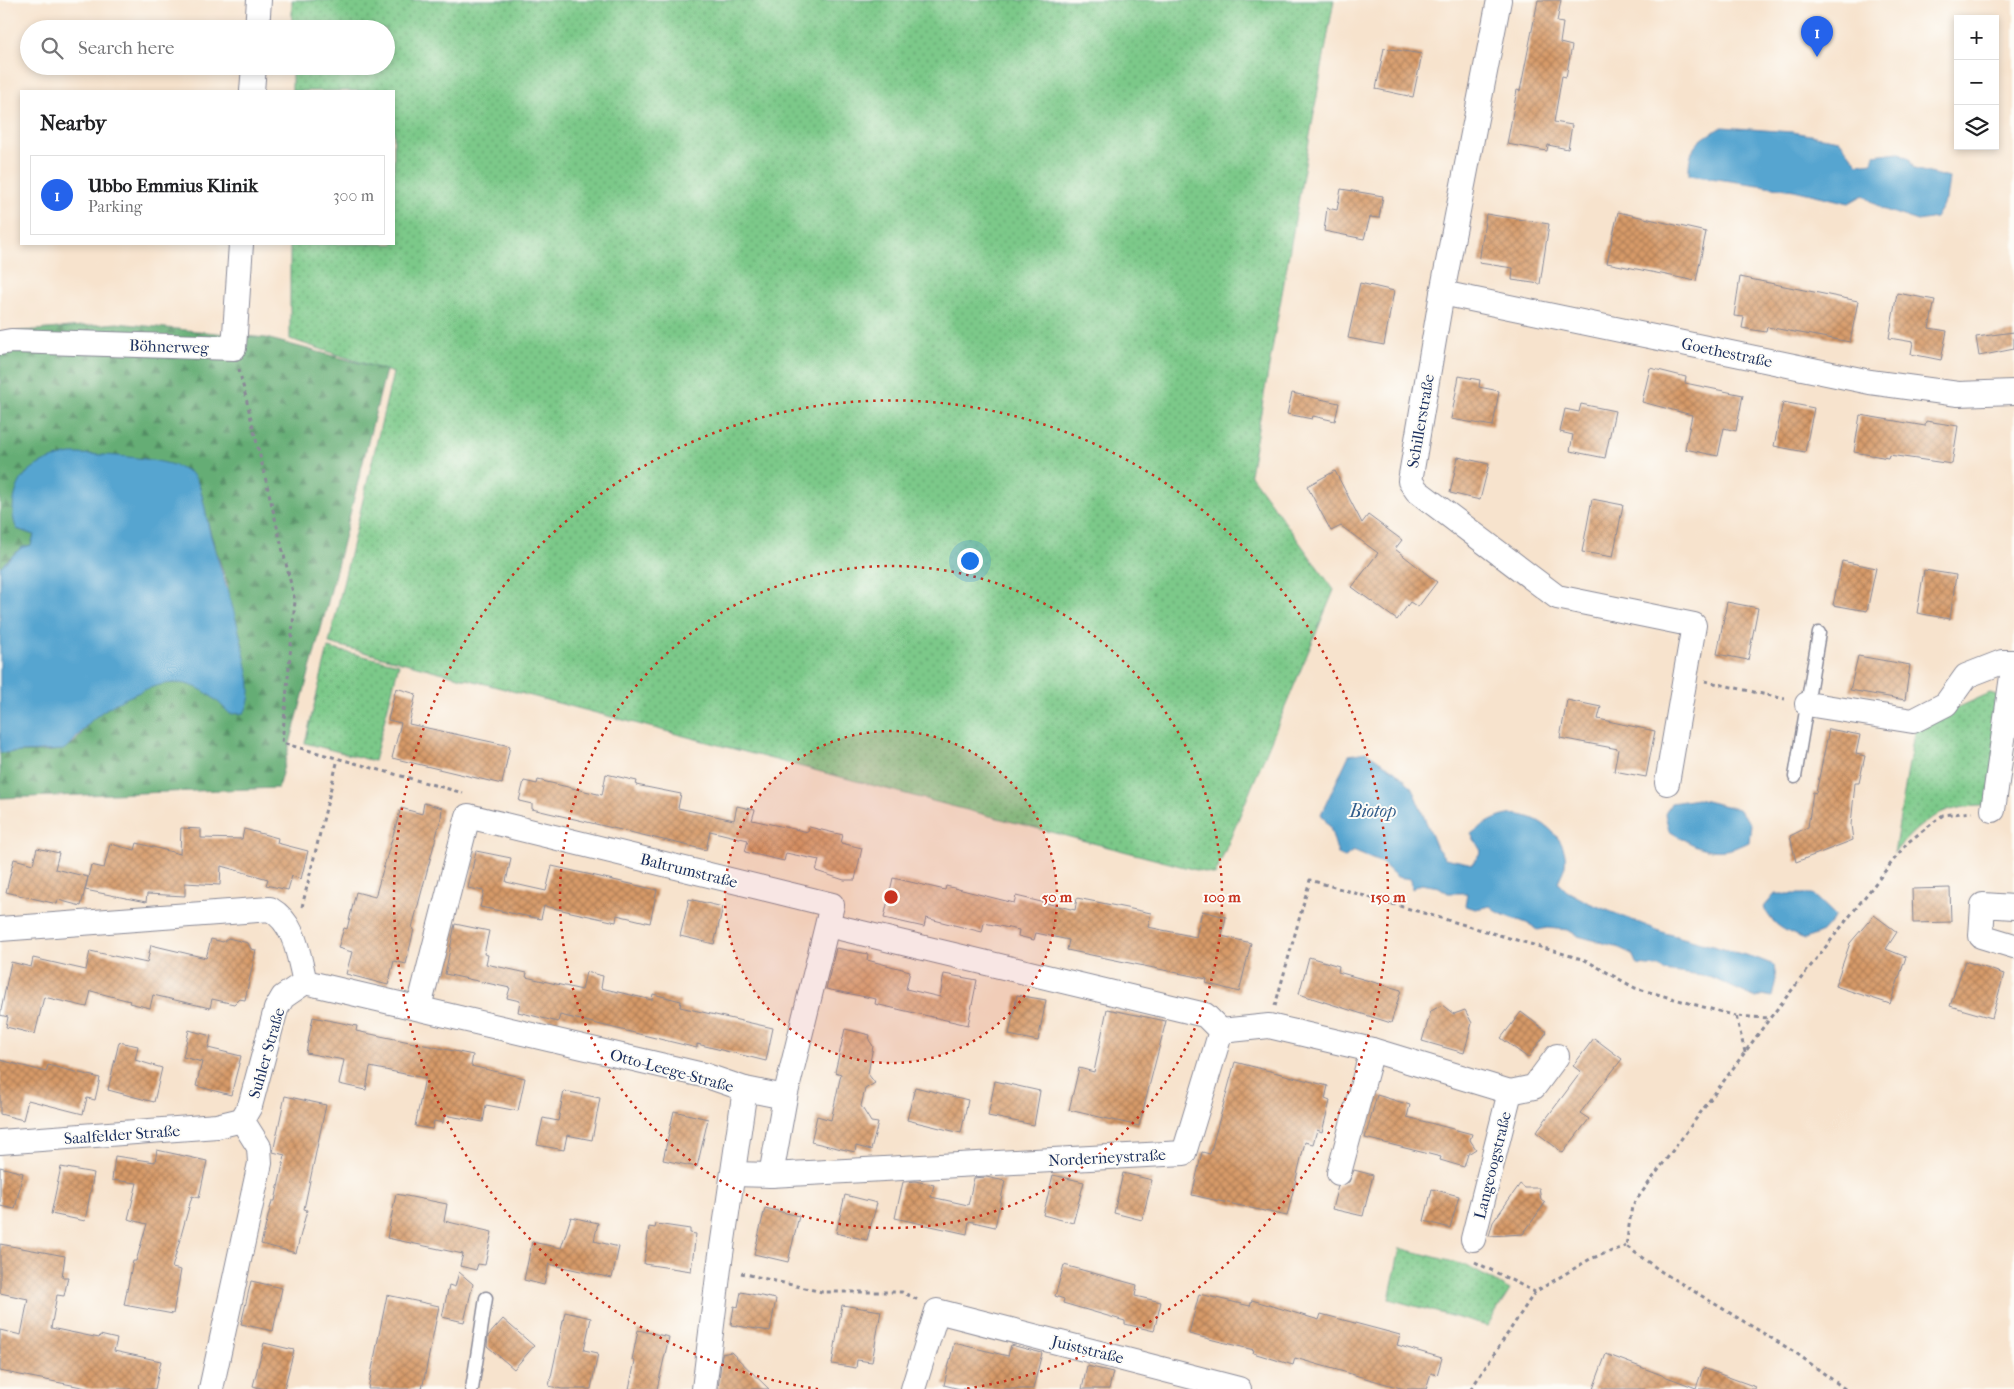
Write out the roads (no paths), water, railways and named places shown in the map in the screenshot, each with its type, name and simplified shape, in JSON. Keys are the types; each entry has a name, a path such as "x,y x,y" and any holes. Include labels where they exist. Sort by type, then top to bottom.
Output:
{"street":[{"path":"258,20 259,0"},
{"name":"Schillerstraße","path":"1499,0 1442,293 1410,481 1417,491 1557,597 1694,625 1667,783"},
{"path":"252,90 253,75"},
{"name":"Böhnerweg","path":"0,343 11,341 234,348 241,245"},
{"name":"Goethestraße","path":"1442,293 1870,382 1958,394 2014,392"},
{"path":"1807,704 1913,721 1946,704 1966,676 2002,662 2014,662 1993,810"},
{"name":"Baltrumstraße","path":"419,1007 468,816 832,905 785,1097 771,1175"},
{"path":"2014,907 1983,905 1981,936 2014,946"},
{"path":"0,929 270,909 281,915 288,924 305,982"},
{"path":"828,925 1205,1015 1220,1031"},
{"name":"Otto-Leege-Straße","path":"305,982 419,1007 707,1076 745,1089 719,1268 704,1389"},
{"name":"Suhler Straße","path":"211,1389 260,1163 259,1148 242,1120 250,1106 276,1009 283,997 305,982"},
{"name":"Langeoogstraße","path":"1220,1031 1269,1026 1372,1050 1510,1092 1534,1087 1557,1056"},
{"name":"Norderneystraße","path":"734,1174 771,1175 1184,1153 1220,1031"},
{"path":"1339,1173 1372,1050"},
{"path":"745,1089 785,1097"},
{"name":"Langeoogstraße","path":"1473,1239 1510,1092"},
{"name":"Saalfelder Straße","path":"0,1142 217,1126 242,1120"},
{"name":"Juiststraße","path":"913,1389 937,1311 1239,1389"}],"lane":[{"path":"1795,777 1819,633"},
{"path":"472,1389 486,1298"}],"water":[{"path":"1722,127 1792,132 1839,140 1858,164 1872,162 1874,155 1898,152 1909,158 1914,169 1949,178 1946,200 1935,218 1918,221 1882,209 1863,195 1849,203 1794,190 1689,175 1690,157 1696,145"},
{"path":"71,454 153,460 184,469 193,475 202,494 210,533 238,626 250,684 248,704 244,713 230,714 208,694 186,684 163,684 135,694 107,708 92,720 71,744 63,750 0,753 0,567 21,548 31,545 34,535 17,529 13,516 14,500 19,484 31,469 47,461"},
{"name":"Biotop","path":"1366,752 1395,771 1411,786 1437,848 1445,858 1473,864 1481,851 1471,834 1500,817 1520,815 1529,817 1545,826 1559,839 1563,847 1565,865 1558,882 1567,891 1589,903 1665,933 1756,958 1774,965 1776,979 1772,997 1763,995 1756,998 1710,977 1664,971 1659,967 1637,965 1632,954 1615,946 1578,936 1568,930 1547,928 1538,930 1496,911 1490,906 1476,909 1465,906 1467,893 1448,893 1439,887 1421,884 1412,889 1411,879 1397,877 1382,863 1353,851 1344,858 1338,854 1330,827 1321,814 1349,755"},
{"path":"1698,799 1738,809 1751,824 1749,842 1727,850 1707,849 1669,831 1665,814 1671,803"},
{"path":"1775,894 1813,894 1836,916 1822,932 1805,939 1781,928 1767,914 1764,907"}],"place":[{"name":"Ubbo Emmius Klinik","path":"1817,57"}]}
